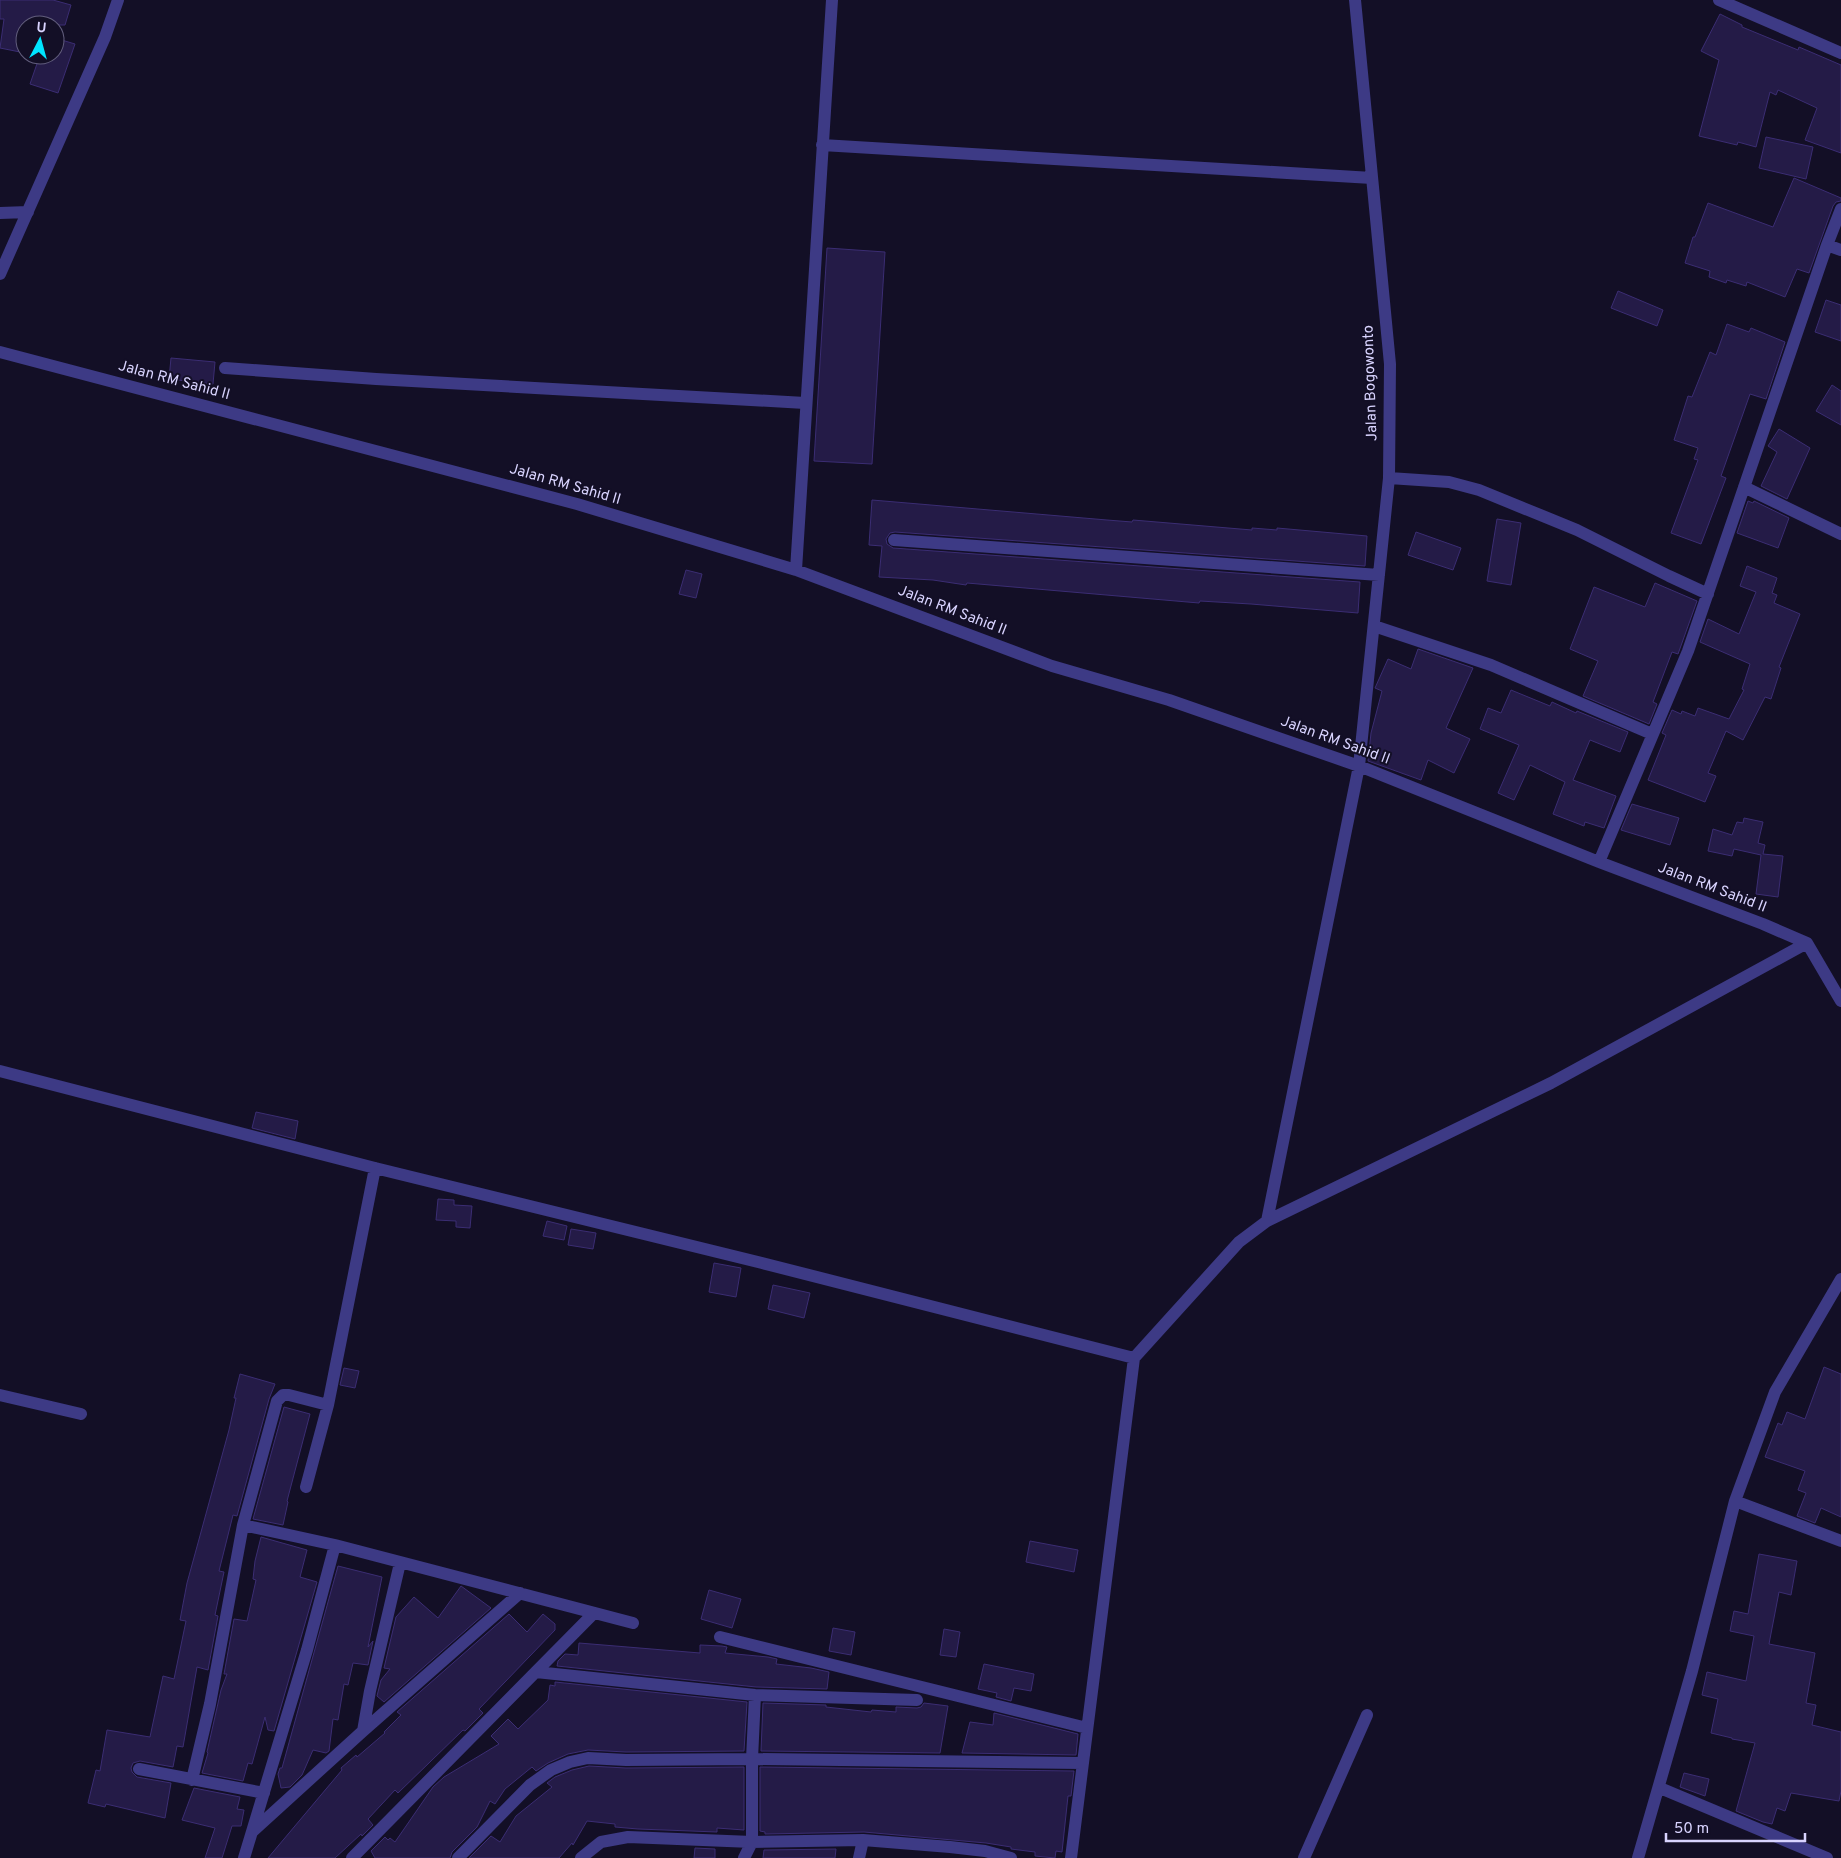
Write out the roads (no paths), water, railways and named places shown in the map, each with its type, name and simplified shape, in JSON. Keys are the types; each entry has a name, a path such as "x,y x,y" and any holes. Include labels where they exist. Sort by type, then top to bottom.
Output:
{"street":[{"path":"0,274 105,38 118,0"},
{"path":"796,570 805,403 832,0"},
{"name":"Jalan Bogowonto","path":"1267,1221 1359,766 1389,478 1390,364 1355,0"},
{"path":"1719,0 1841,53"},
{"path":"822,145 1372,178"},
{"path":"1599,862 1688,651 1841,209"},
{"path":"0,212 28,212"},
{"path":"1827,245 1841,250"},
{"name":"Jalan RM Sahid II","path":"0,352 577,504 796,570 1052,666 1169,700 1359,766 1599,862 1763,924 1807,943"},
{"path":"225,368 376,379 805,403"},
{"path":"1389,478 1449,482 1479,490 1577,530 1708,594"},
{"path":"1744,487 1841,534"},
{"path":"894,540 1379,575"},
{"path":"1374,626 1491,665 1652,734"},
{"path":"1071,1858 1134,1358 1233,1247 1267,1221 1551,1083 1807,943 1841,1001"},
{"path":"0,1071 375,1168 1134,1358"},
{"path":"306,1487 328,1405 375,1168"},
{"path":"1638,1858 1660,1788 1692,1671 1735,1501 1775,1392 1841,1279"},
{"path":"0,1395 82,1414"},
{"path":"192,1780 210,1704 243,1525 277,1401 283,1395 289,1395 328,1405"},
{"path":"1735,1501 1841,1541"},
{"path":"243,1525 335,1545 633,1623"},
{"path":"244,1858 335,1545"},
{"path":"363,1731 370,1691 400,1563"},
{"path":"253,1831 520,1593"},
{"path":"352,1858 594,1613"},
{"path":"720,1637 1087,1728"},
{"path":"536,1672 756,1696 917,1700"},
{"path":"744,1858 752,1842 752,1759 756,1696"},
{"path":"1304,1858 1366,1715"},
{"path":"458,1858 530,1785 551,1770 570,1762 588,1758 626,1760 752,1759 1082,1763"},
{"path":"139,1769 264,1793"},
{"path":"1660,1788 1827,1858"},
{"path":"581,1858 602,1842 614,1838 628,1837 752,1842 863,1840 985,1851 1012,1858"},
{"path":"859,1858 863,1840"}]}
